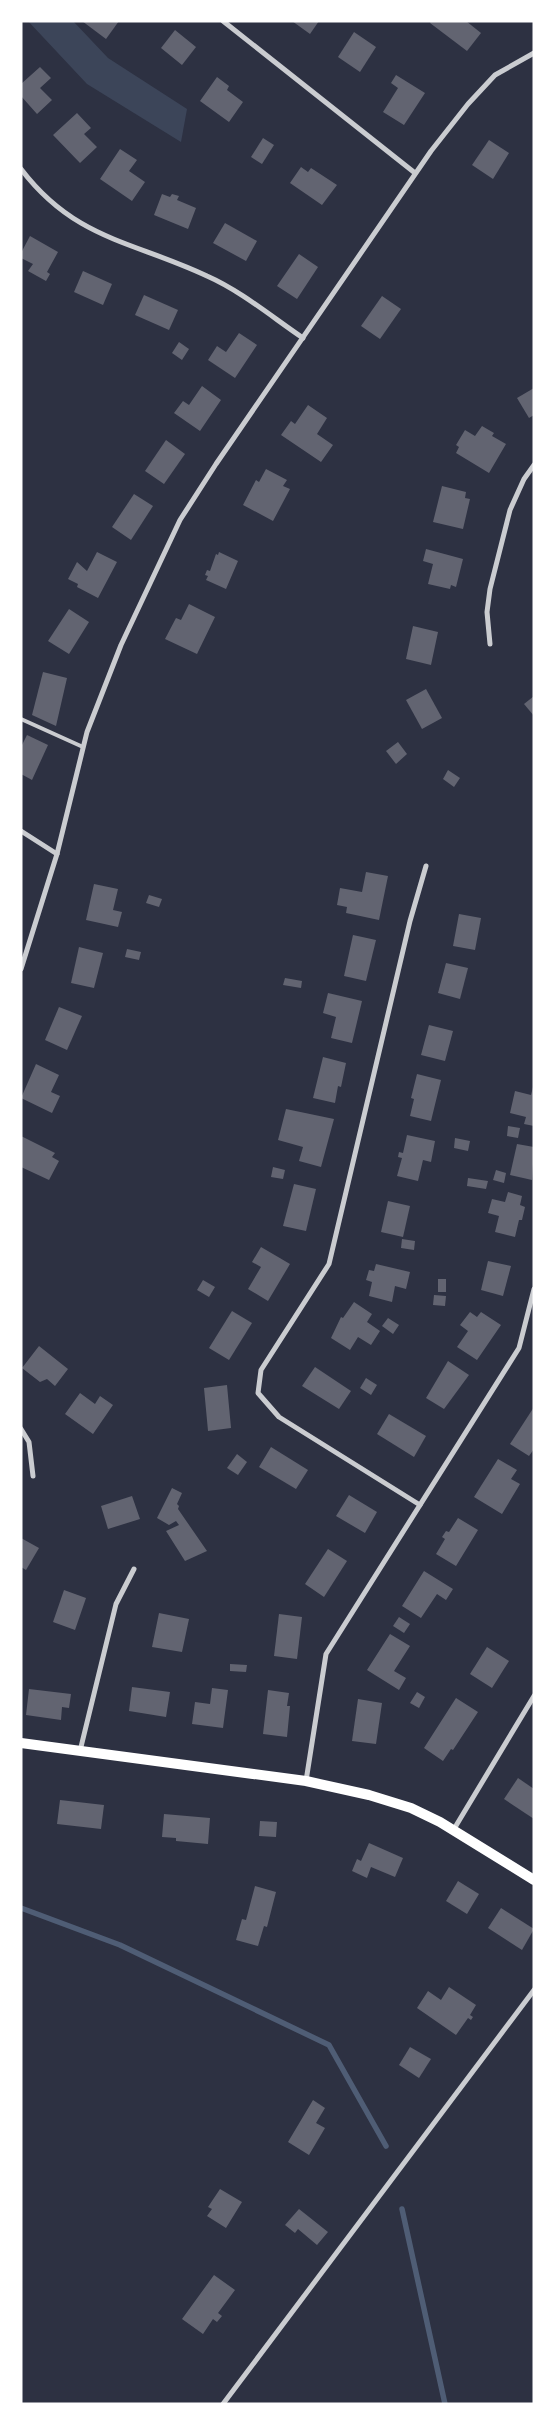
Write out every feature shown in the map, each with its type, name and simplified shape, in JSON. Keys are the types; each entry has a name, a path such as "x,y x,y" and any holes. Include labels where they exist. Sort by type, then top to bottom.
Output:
{"main road":[{"path":"21,1743 306,1781 370,1795 411,1808 454,1829 534,1880"}],"street":[{"path":"223,21 415,173"},
{"path":"21,969 57,854 87,732 121,645 180,520 216,464 415,173 468,104 495,75 534,53"},
{"path":"21,169 50,200 81,225 106,237 209,277 303,338"},
{"path":"490,644 487,612 492,580 510,510 524,479 534,465"},
{"path":"21,831 57,854"},
{"path":"420,1505 279,1417 258,1393 261,1370 329,1264 410,920 426,866"},
{"path":"306,1781 326,1654 520,1348 534,1289"},
{"path":"21,1429 29,1442 33,1476"},
{"path":"80,1751 116,1604 134,1569"},
{"path":"454,1829 534,1696"},
{"path":"223,2404 534,1990"}],"lane":[{"path":"21,719 83,747"}],"shaded area":[{"path":"28,21 73,21 108,58 187,109 181,142 87,84"}],"building":[{"path":"82,21 119,21 106,39"},
{"path":"292,21 319,21 310,34"},
{"path":"431,21 466,21 481,33 467,51 430,23"},
{"path":"175,30 196,47 182,65 161,48"},
{"path":"354,32 376,47 360,72 338,57"},
{"path":"40,67 51,78 40,88 52,100 37,114 21,96 21,84"},
{"path":"396,75 425,93 404,125 383,112 398,88 391,83"},
{"path":"217,77 229,86 227,90 243,102 229,122 200,101"},
{"path":"77,113 91,128 84,134 97,147 80,163 53,135"},
{"path":"263,138 274,145 262,164 251,157"},
{"path":"489,140 509,153 493,179 472,165"},
{"path":"120,149 137,160 129,171 145,182 132,201 100,179"},
{"path":"301,167 308,172 311,168 337,185 322,205 290,183"},
{"path":"162,194 170,197 172,194 179,196 177,200 196,208 188,229 154,215"},
{"path":"225,223 257,241 246,261 213,243"},
{"path":"30,236 58,252 47,272 50,274 46,281 28,271 33,264 21,258 21,253"},
{"path":"299,254 318,267 297,299 277,286"},
{"path":"83,271 112,284 103,305 74,292"},
{"path":"144,295 178,310 169,330 135,315"},
{"path":"382,296 401,309 380,339 361,326"},
{"path":"239,333 257,345 235,378 208,360 217,346 226,352"},
{"path":"179,342 189,349 182,360 172,353"},
{"path":"202,386 221,400 200,431 174,413 183,401 189,405"},
{"path":"534,388 534,415 529,418 517,398"},
{"path":"308,405 327,418 317,434 333,445 321,462 281,435 291,421 295,424"},
{"path":"482,426 494,433 492,436 506,444 489,473 456,453 459,447 456,445 465,430 475,436"},
{"path":"166,440 185,454 164,484 145,471"},
{"path":"266,469 287,480 283,486 290,489 273,521 243,505 256,480 259,482"},
{"path":"442,486 466,492 465,498 470,499 463,529 433,522"},
{"path":"134,494 153,506 131,540 112,527"},
{"path":"426,549 463,559 456,587 451,585 450,589 428,584 433,564 423,561"},
{"path":"97,552 117,562 98,598 77,587 78,584 68,579 77,562 87,571"},
{"path":"219,552 238,561 226,589 206,580 208,576 205,575 207,570 210,571 216,554 218,555"},
{"path":"189,604 215,617 197,654 165,639 176,618 181,620"},
{"path":"69,609 89,622 69,654 48,641"},
{"path":"413,626 438,632 431,665 406,659"},
{"path":"43,672 67,678 56,726 32,715"},
{"path":"426,689 442,718 422,729 406,700"},
{"path":"534,696 534,716 524,704"},
{"path":"27,735 48,745 32,780 21,774 21,747"},
{"path":"398,742 407,754 396,764 386,751"},
{"path":"448,770 460,778 454,787 443,779"},
{"path":"366,872 388,876 379,920 346,913 347,907 337,905 340,888 362,892"},
{"path":"94,884 118,889 113,910 122,912 118,927 86,920"},
{"path":"149,895 162,899 159,907 146,903"},
{"path":"459,914 481,918 475,950 453,946"},
{"path":"353,935 376,940 366,981 344,976"},
{"path":"79,947 103,953 94,988 71,983"},
{"path":"127,949 141,952 139,960 125,957"},
{"path":"446,963 468,968 460,999 438,993"},
{"path":"285,978 302,981 301,988 283,985"},
{"path":"328,993 362,1001 352,1043 331,1038 336,1017 323,1013"},
{"path":"59,1007 82,1016 67,1050 45,1040"},
{"path":"429,1025 453,1031 445,1061 421,1055"},
{"path":"323,1057 346,1063 341,1087 338,1086 335,1103 313,1098"},
{"path":"36,1064 59,1075 51,1092 60,1096 52,1113 21,1098"},
{"path":"417,1074 441,1080 431,1121 410,1116 414,1099 411,1098"},
{"path":"533,1087 534,1126 524,1124 526,1117 510,1113 515,1091 531,1095"},
{"path":"286,1109 334,1119 321,1167 299,1161 303,1147 278,1140"},
{"path":"508,1126 520,1128 518,1138 507,1136"},
{"path":"407,1135 435,1141 431,1162 423,1160 418,1181 397,1176 402,1158 398,1157 399,1152 403,1153"},
{"path":"21,1136 55,1153 52,1157 59,1161 49,1180 21,1167"},
{"path":"455,1138 470,1141 468,1151 454,1148"},
{"path":"517,1144 534,1147 532,1180 510,1175"},
{"path":"273,1167 285,1170 283,1179 271,1177"},
{"path":"496,1170 506,1173 504,1183 493,1180"},
{"path":"468,1178 488,1181 486,1189 467,1186"},
{"path":"294,1184 316,1189 306,1231 283,1226"},
{"path":"508,1192 522,1196 520,1205 525,1207 522,1220 519,1220 515,1237 495,1232 499,1216 488,1213 492,1199 505,1202"},
{"path":"388,1201 410,1206 403,1237 381,1232"},
{"path":"402,1239 415,1241 414,1250 401,1248"},
{"path":"261,1247 290,1264 268,1301 248,1289 261,1267 252,1262"},
{"path":"488,1261 511,1266 503,1296 481,1290"},
{"path":"376,1264 410,1272 406,1289 395,1286 392,1302 369,1296 372,1282 366,1280 369,1270 374,1271"},
{"path":"438,1279 446,1279 446,1292 438,1292"},
{"path":"203,1280 215,1287 209,1297 197,1290"},
{"path":"434,1295 446,1296 445,1306 433,1305"},
{"path":"354,1302 372,1314 367,1322 380,1331 371,1345 358,1337 350,1350 331,1338 341,1317 343,1318"},
{"path":"232,1311 252,1323 229,1360 209,1348"},
{"path":"470,1312 477,1317 481,1312 501,1325 477,1360 457,1347 468,1331 460,1325"},
{"path":"388,1318 399,1325 393,1334 382,1326"},
{"path":"39,1346 68,1369 55,1386 47,1379 40,1382 22,1368"},
{"path":"448,1361 469,1375 444,1409 426,1398"},
{"path":"315,1367 351,1391 339,1409 302,1386"},
{"path":"366,1378 377,1385 371,1395 360,1388"},
{"path":"227,1385 231,1428 208,1431 204,1388"},
{"path":"80,1393 95,1404 100,1396 113,1405 93,1434 65,1414"},
{"path":"534,1407 534,1449 529,1456 510,1444"},
{"path":"389,1414 426,1436 414,1457 377,1434"},
{"path":"271,1447 308,1470 296,1489 259,1467"},
{"path":"237,1454 247,1462 238,1475 227,1468"},
{"path":"498,1459 517,1470 511,1479 520,1484 502,1514 474,1497"},
{"path":"172,1488 182,1493 177,1504 179,1506 178,1509 207,1551 185,1561 166,1531 179,1525 176,1521 169,1525 157,1518"},
{"path":"349,1495 377,1512 365,1533 336,1516"},
{"path":"132,1496 140,1519 108,1529 101,1506"},
{"path":"458,1518 478,1530 456,1566 436,1554 445,1539 442,1537 446,1531 449,1532"},
{"path":"21,1538 39,1548 26,1570 21,1567"},
{"path":"328,1549 347,1561 324,1597 305,1584"},
{"path":"424,1571 453,1589 446,1600 437,1594 421,1618 402,1606"},
{"path":"64,1590 86,1598 75,1630 53,1622"},
{"path":"159,1613 189,1619 182,1652 152,1647"},
{"path":"279,1614 302,1617 297,1659 274,1656"},
{"path":"399,1617 410,1624 404,1633 393,1626"},
{"path":"390,1634 410,1646 394,1671 406,1678 399,1690 367,1670"},
{"path":"487,1647 509,1661 492,1688 470,1674"},
{"path":"230,1664 247,1665 246,1672 230,1671"},
{"path":"132,1687 170,1692 166,1717 129,1711"},
{"path":"212,1688 228,1690 223,1728 192,1724 195,1702 210,1704"},
{"path":"29,1689 71,1694 69,1708 62,1707 61,1720 26,1715"},
{"path":"268,1690 289,1693 287,1706 290,1706 287,1737 263,1734"},
{"path":"417,1692 425,1697 419,1708 410,1703"},
{"path":"456,1698 478,1712 453,1750 451,1749 443,1761 424,1748"},
{"path":"358,1699 382,1703 376,1744 352,1741"},
{"path":"518,1778 534,1789 534,1819 504,1799"},
{"path":"60,1800 104,1805 101,1829 57,1824"},
{"path":"164,1814 210,1818 208,1844 176,1841 176,1838 162,1837"},
{"path":"260,1821 277,1822 276,1837 259,1836"},
{"path":"369,1843 403,1858 395,1877 371,1867 367,1878 352,1871 357,1859 361,1861"},
{"path":"458,1881 479,1894 467,1914 446,1901"},
{"path":"255,1886 276,1892 267,1927 264,1926 258,1946 236,1940 242,1919 246,1920"},
{"path":"501,1908 534,1929 522,1950 488,1928"},
{"path":"449,1987 476,2005 470,2015 473,2017 471,2020 468,2018 456,2035 417,2008 428,1991 441,2000"},
{"path":"410,2047 431,2059 419,2078 399,2065"},
{"path":"313,2100 325,2108 316,2123 325,2128 309,2155 288,2142"},
{"path":"220,2189 242,2202 226,2228 207,2216 212,2209 208,2207"},
{"path":"299,2209 328,2232 317,2245 298,2229 295,2233 285,2225"},
{"path":"214,2275 235,2290 218,2313 222,2316 217,2322 213,2319 203,2334 182,2319"}],"waterway":[{"path":"21,1908 120,1945 329,2045 386,2146"},
{"path":"402,2209 445,2404"}]}
